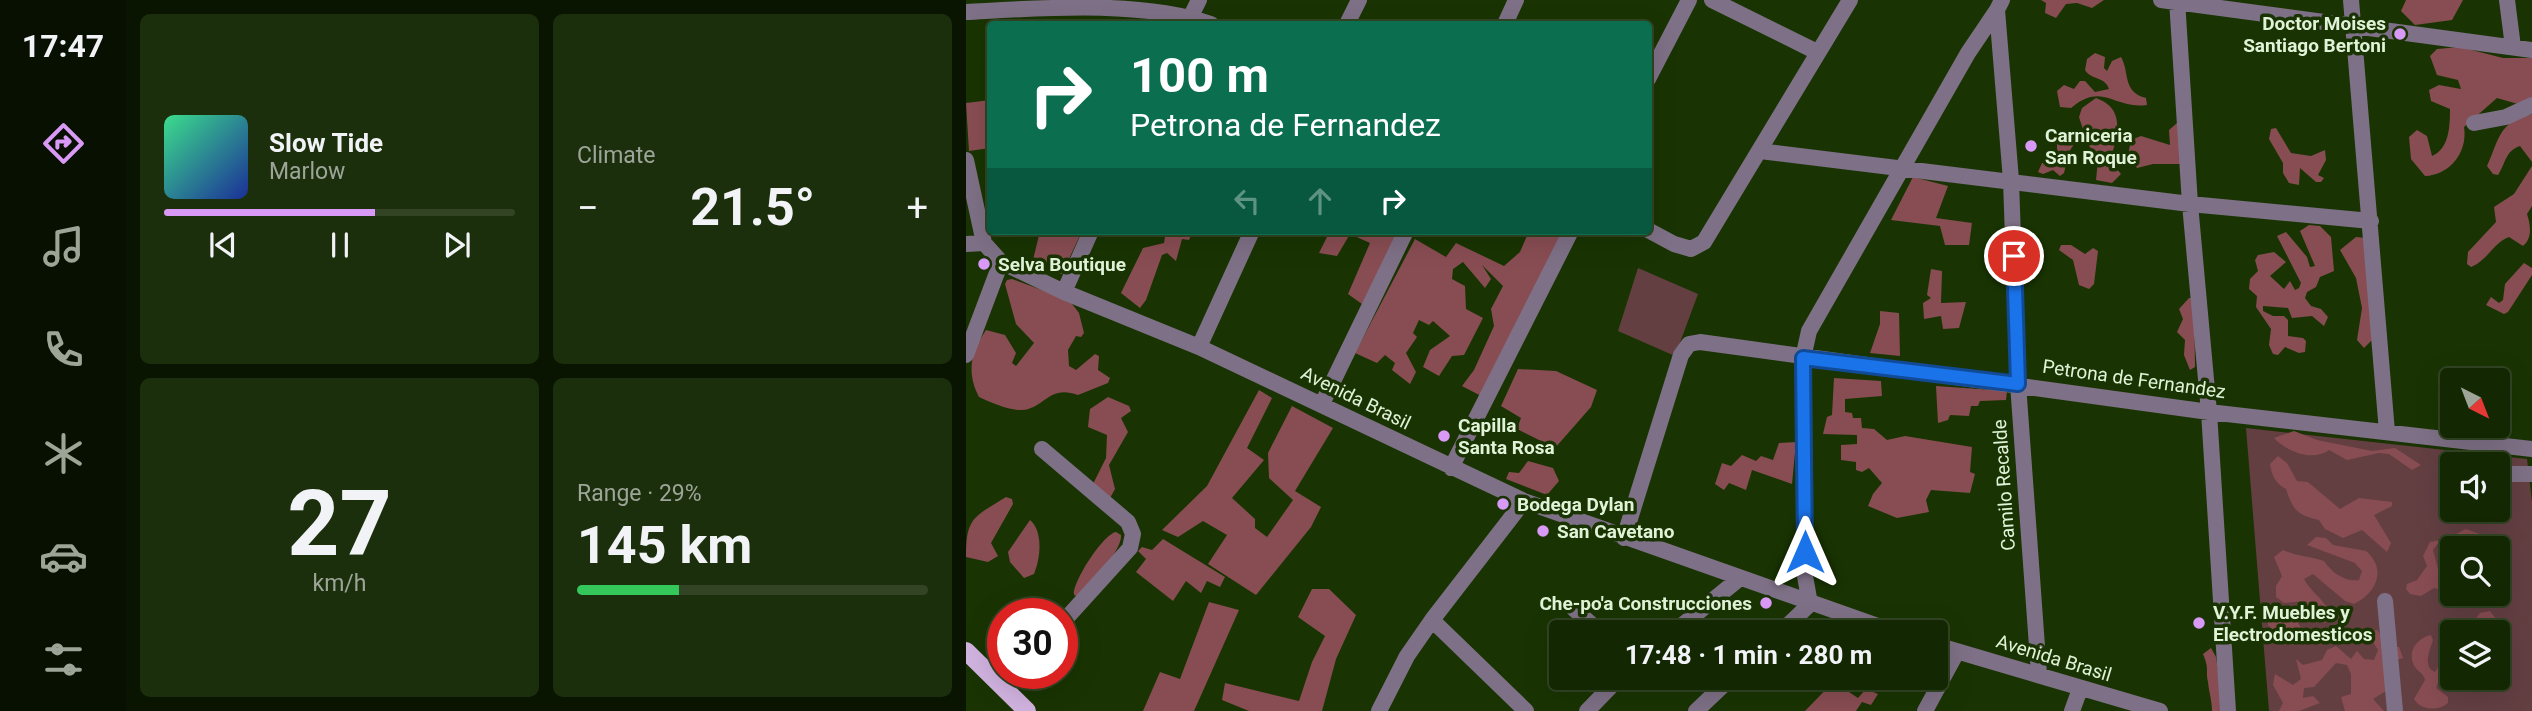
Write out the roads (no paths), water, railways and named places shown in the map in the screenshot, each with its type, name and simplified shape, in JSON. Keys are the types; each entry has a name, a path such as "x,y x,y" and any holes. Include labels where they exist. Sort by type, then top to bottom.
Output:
{"main road":[{"path":"966,651 987,672"},
{"path":"1004,689 1027,711"}],"street":[{"path":"966,12 1095,2 1189,20 1199,0"},
{"path":"1348,21 1359,0"},
{"path":"1506,21 1516,0"},
{"path":"1652,71 1689,0"},
{"path":"1712,0 1817,52"},
{"path":"1652,232 1674,244 1691,249 1704,242 1850,0"},
{"path":"2351,0 2387,432"},
{"path":"2507,0 2513,47"},
{"path":"2228,711 2209,412 2171,1 2532,50"},
{"path":"1793,620 1810,604 1805,576 1803,358 1809,331 1968,52 2000,5"},
{"name":"Camilo Recalde","path":"2000,5 2011,180 2018,384 2039,674"},
{"path":"2474,123 2506,117 2532,105"},
{"path":"1760,150 1901,170 2011,180 2190,204 2371,221"},
{"path":"966,160 984,243 966,244"},
{"path":"1064,292 1089,235"},
{"path":"1199,347 1250,235"},
{"path":"1322,404 1404,235"},
{"path":"1451,468 1569,235"},
{"name":"Avenida Brasil","path":"984,243 1001,262 1064,292 1199,347 1524,501 1859,620"},
{"path":"966,355 1001,262"},
{"name":"Petrona de Fernandez","path":"1624,538 1681,355 1689,344 1700,342 2209,412 2532,449"},
{"path":"1042,449 1128,522 1133,534 1130,548 1078,605"},
{"path":"2510,474 2532,474"},
{"path":"1380,711 1407,656 1524,501"},
{"path":"1689,620 1740,578"},
{"path":"2385,601 2395,711"},
{"path":"1573,608 1586,620"},
{"path":"1432,620 1526,711"},
{"name":"Avenida Brasil","path":"1948,649 2161,711"},
{"path":"1925,711 1957,652"},
{"path":"2072,711 2080,689"},
{"path":"1587,711 1607,690"},
{"path":"1696,711 1718,690"}],"place":[{"name":"Doctor Moises Santiago Bertoni","path":"2400,34"},
{"name":"Carniceria San Roque","path":"2031,146"},
{"name":"Selva Boutique","path":"984,264"},
{"name":"Capilla Santa Rosa","path":"1444,436"},
{"name":"Bodega Dylan","path":"1503,504"},
{"name":"San Cavetano","path":"1543,531"},
{"name":"Che-po'a Construcciones","path":"1766,603"},
{"name":"V.Y.F. Muebles y Electrodomesticos","path":"2199,623"}]}
